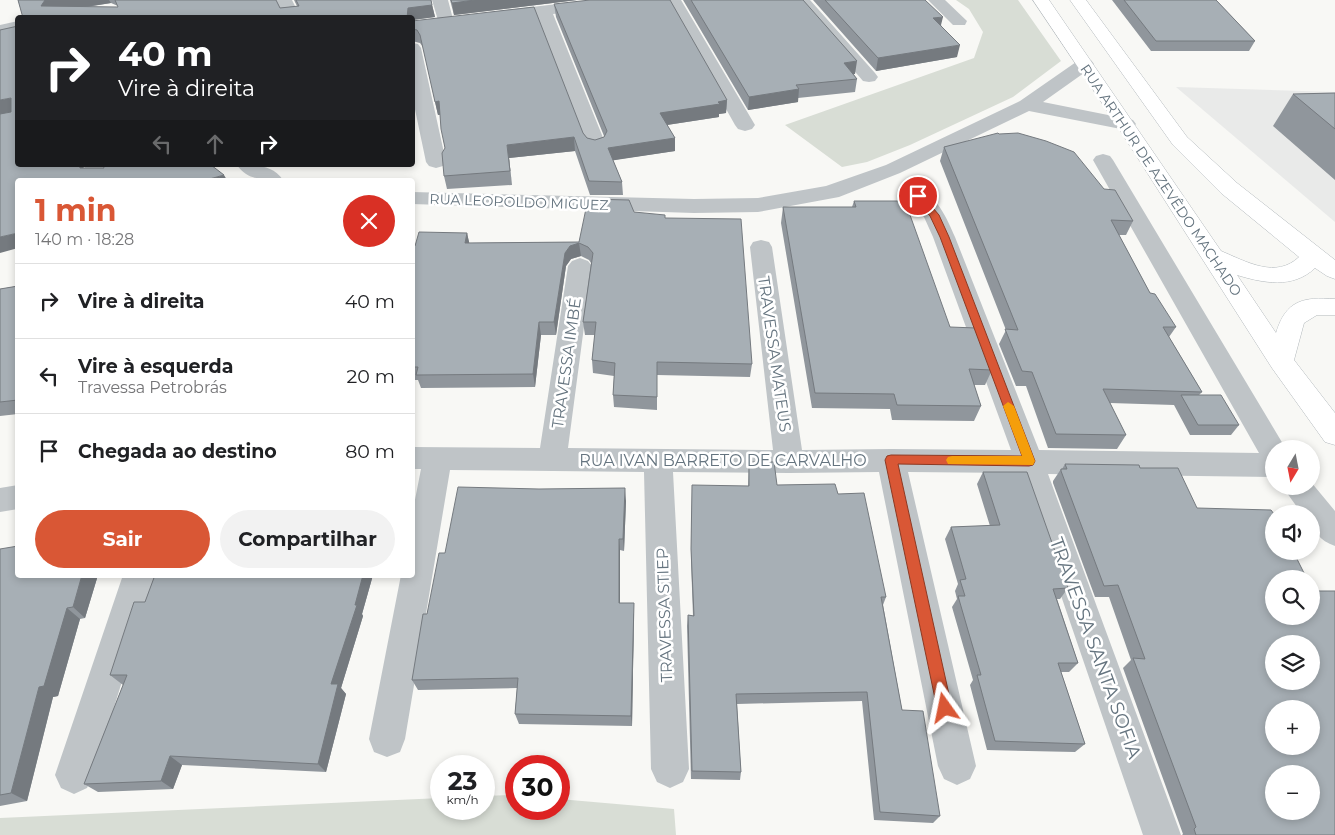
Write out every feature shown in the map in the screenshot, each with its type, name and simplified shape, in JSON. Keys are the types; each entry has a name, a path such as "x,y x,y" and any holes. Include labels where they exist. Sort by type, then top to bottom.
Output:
{"street":[{"path":"284,0 292,15"},
{"path":"440,0 446,23"},
{"path":"485,18 544,11 582,3 633,0"},
{"path":"673,0 745,125"},
{"path":"801,0 869,77"},
{"path":"936,0 959,21"},
{"name":"RUA ARTHUR DE AZEVÊDO MACHADO","path":"1041,0 1126,124 1281,360 1335,434"},
{"path":"1078,0 1180,141 1229,188 1313,256 1335,271"},
{"path":"544,11 596,145"},
{"path":"429,25 465,20"},
{"path":"0,30 15,27"},
{"path":"415,62 436,162"},
{"name":"RUA LEOPOLDO MIGUEZ","path":"415,198 694,206 758,205 830,192 884,173 1027,105 1085,64"},
{"path":"1027,105 1126,124"},
{"path":"1103,160 1266,440"},
{"path":"250,167 269,178"},
{"name":"TRAVESSA SANTA SOFIA","path":"918,196 934,215 944,237 1029,461 1162,835"},
{"name":"TRAVESSA MATEUS","path":"760,247 789,462"},
{"path":"1214,257 1237,267 1263,274 1281,274 1296,271 1313,256"},
{"name":"TRAVESSA IMBÉ","path":"552,460 580,266"},
{"path":"1281,360 1293,318 1314,306 1335,307"},
{"path":"415,532 425,458"},
{"name":"RUA IVAN BARRETO DE CARVALHO","path":"425,458 789,462 891,460 1029,461 1265,465"},
{"path":"891,460 957,766"},
{"name":"TRAVESSA STIEP","path":"658,461 670,769"},
{"path":"1304,495 1335,533"},
{"path":"0,500 15,498"},
{"path":"74,774 138,578"},
{"path":"387,739 409,578"}],"shaded area":[{"path":"956,0 1018,0 1061,61 1013,97 910,145 867,162 842,167 785,125 974,58 983,32 969,9"},
{"path":"1176,87 1335,92 1335,222"},
{"path":"505,795 505,820 570,820 570,800 674,809 676,835 0,835 0,818 430,798 430,820 495,820 495,796"}],"building":[{"path":"18,0 45,0 41,6 118,7 115,0 276,0 280,8 299,6 296,0 431,0 432,5 408,8 407,15 22,15"},
{"path":"451,0 475,0 452,3"},
{"path":"590,0 670,0 727,100 718,102 720,104 660,113 675,138 608,148 622,182 589,181 574,137 507,145 510,171 444,176 442,153 445,148 441,129 439,101 435,102 420,35 415,30 415,21 534,7 583,133 587,138 595,140 604,137 607,131 554,4"},
{"path":"691,0 803,0 857,61 844,63 857,79 796,85 799,89 749,97"},
{"path":"825,0 925,0 943,17 933,18 960,45 878,58"},
{"path":"1124,0 1216,0 1255,41 1156,41"},
{"path":"15,27 15,167 214,167 224,175 213,178 15,178 15,234 0,237 0,114 11,112 11,98 0,100 0,30"},
{"path":"1335,93 1335,129 1293,94"},
{"path":"998,133 1018,133 1074,152 1104,189 1115,190 1133,221 1111,220 1150,293 1155,294 1176,327 1163,327 1202,392 1103,389 1126,435 1056,434 1032,372 1022,371 1005,329 1018,330 944,147"},
{"path":"588,199 629,200 634,212 665,215 665,218 741,219 752,364 657,362 657,397 613,395 615,363 592,360 596,322 583,322 593,253 588,247 579,243 570,246 565,253 554,322 539,322 533,374 416,375 418,367 415,367 415,246 419,232 467,233 465,243 579,242"},
{"path":"854,201 905,201 950,327 976,328 992,370 969,369 981,406 897,405 894,394 815,393 783,207 856,207"},
{"path":"15,286 15,400 0,402 0,289"},
{"path":"1181,395 1221,395 1239,425 1198,425"},
{"path":"749,462 774,462 777,485 835,484 838,494 864,493 886,597 881,597 902,710 923,711 940,816 880,812 867,692 736,694 741,772 692,771 688,615 694,616 691,549 692,485 749,486"},
{"path":"1065,464 1139,465 1140,468 1178,468 1197,508 1265,510 1265,560 1298,560 1302,570 1265,570 1265,625 1320,625 1320,591 1335,591 1335,835 1196,835 1194,829 1196,827 1133,658 1145,659 1118,585 1104,586 1061,469 1067,469"},
{"path":"983,472 1027,472 1068,588 1053,589 1078,663 1058,663 1085,744 995,741 977,675 981,675 958,596 965,596 960,580 966,579 951,527 1000,525"},
{"path":"458,487 539,489 625,488 623,539 619,539 619,603 634,603 631,716 515,714 518,678 412,680 423,614 427,614 439,553 445,553"},
{"path":"15,546 15,578 81,578 73,607 67,608 44,686 39,687 11,793 0,795 0,549"},
{"path":"154,578 362,578 355,605 357,605 331,684 338,684 318,764 170,756 161,781 84,784 127,675 110,675 134,602 145,602"}],"slow traffic":[{"path":"952,460 1029,461 1008,406"}],"route":[{"path":"918,196 934,215 944,237 1029,461 891,460 945,708"}]}
